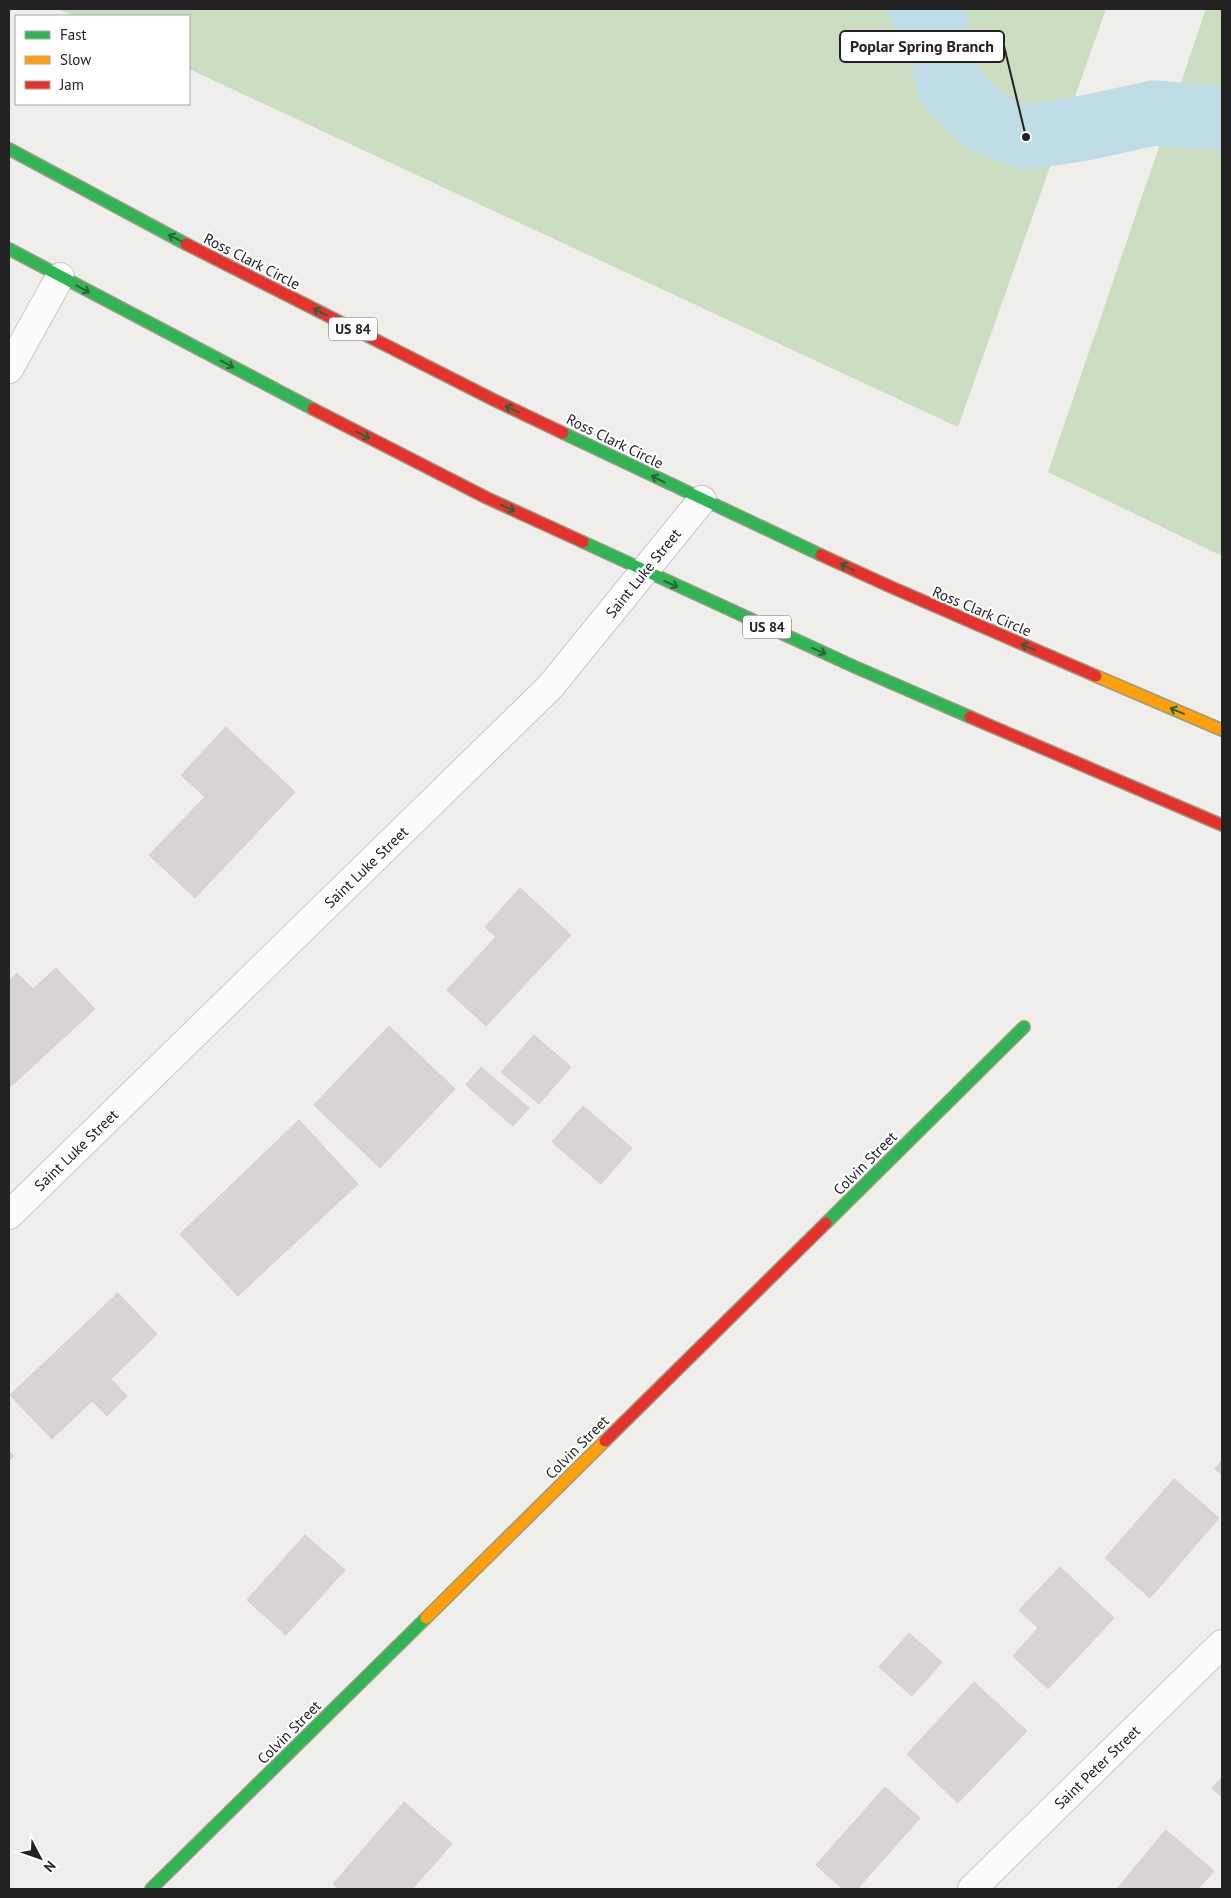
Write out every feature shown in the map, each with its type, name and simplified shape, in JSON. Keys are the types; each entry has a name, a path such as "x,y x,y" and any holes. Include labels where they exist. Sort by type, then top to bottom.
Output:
{"main road":[{"name":"Ross Clark Circle","path":"9,149 157,229 494,400 702,500 891,588 1222,730"},
{"name":"US 84","path":"9,249 487,498 864,671 1222,825"},
{"name":"Colvin Street","path":"151,1889 1024,1027"}],"street":[{"path":"9,369 60,277"},
{"name":"Saint Luke Street","path":"9,1215 550,687 702,500"},
{"name":"Saint Peter Street","path":"972,1889 1222,1644"}],"green space":[{"path":"57,9 1106,9 958,427 190,69 190,15 72,15"},
{"path":"1206,9 1222,9 1222,556 1048,472"}],"building":[{"path":"226,727 295,792 195,898 149,855 205,797 181,775"},
{"path":"520,888 571,935 486,1026 447,990 496,937 485,927"},
{"path":"56,968 95,1009 9,1088 9,981 17,973 33,989"},
{"path":"389,1026 455,1089 380,1168 314,1105"},
{"path":"534,1035 571,1067 539,1104 501,1072"},
{"path":"481,1067 529,1108 513,1126 466,1085"},
{"path":"583,1106 632,1148 601,1184 552,1142"},
{"path":"299,1120 358,1184 238,1296 180,1234"},
{"path":"118,1293 157,1334 111,1379 127,1396 107,1416 92,1401 52,1439 10,1395"},
{"path":"9,1451 14,1456 9,1461"},
{"path":"1222,1460 1222,1475 1215,1469"},
{"path":"1174,1479 1219,1518 1150,1598 1105,1558"},
{"path":"305,1535 345,1570 286,1635 247,1600"},
{"path":"1060,1567 1114,1618 1048,1689 1013,1656 1038,1628 1019,1610"},
{"path":"909,1633 942,1662 912,1696 879,1667"},
{"path":"974,1682 1027,1731 958,1803 907,1754"},
{"path":"1222,1777 1222,1797 1212,1788"},
{"path":"885,1787 920,1818 857,1889 843,1889 816,1865"},
{"path":"404,1802 452,1844 412,1889 340,1889 333,1884"},
{"path":"1166,1830 1214,1871 1198,1889 1117,1889"}],"waterway":[{"path":"921,9 937,29 949,87 983,120 1026,137 1085,128 1154,113 1222,118"}],"traffic: fast":[{"path":"9,149 186,244"},
{"path":"9,249 313,409"},
{"path":"563,433 821,555"},
{"path":"583,542 855,667 970,717"},
{"path":"826,1223 1024,1027"},
{"path":"151,1889 426,1618"}],"traffic: slow":[{"path":"1096,676 1222,730"},
{"path":"426,1618 605,1441"}],"traffic: jam":[{"path":"186,244 563,433"},
{"path":"313,409 487,498 583,542"},
{"path":"821,555 1096,676"},
{"path":"970,717 1222,825"},
{"path":"605,1441 826,1223"}],"place":[{"name":"Poplar Spring Branch","path":"1026,137"}]}
